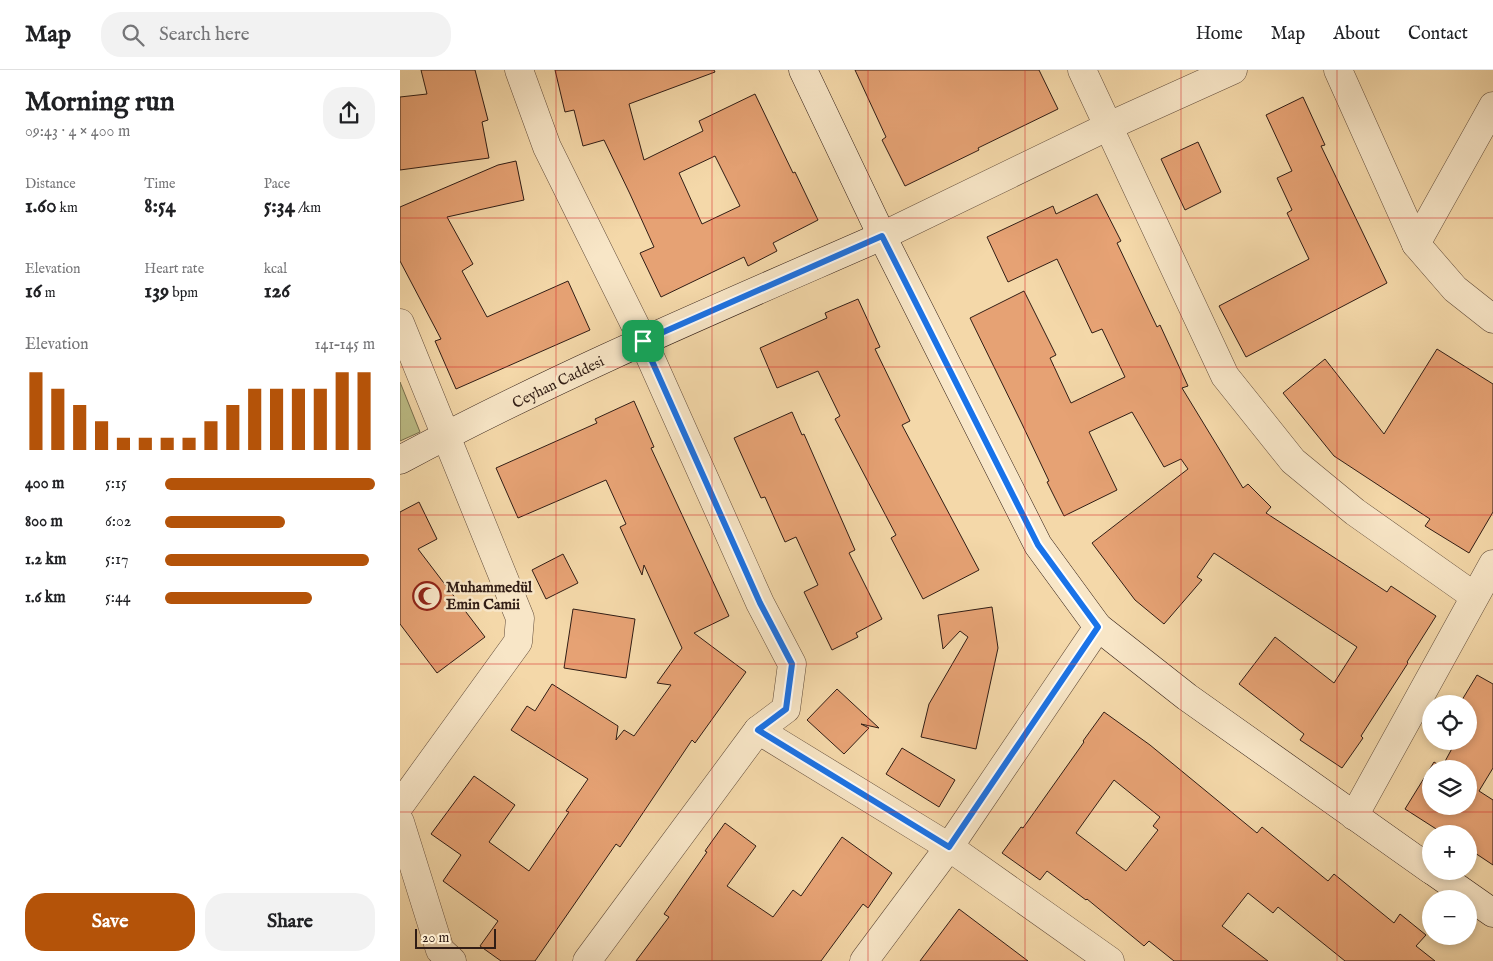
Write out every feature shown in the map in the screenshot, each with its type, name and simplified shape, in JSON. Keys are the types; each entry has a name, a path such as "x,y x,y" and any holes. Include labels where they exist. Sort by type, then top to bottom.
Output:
{"street":[{"path":"519,70 547,147 643,341 760,603 792,664 786,709 758,730 587,961"},
{"path":"803,70 882,236 1038,545 1098,627 1187,697 1422,863"},
{"path":"1082,70 1225,376 1293,462 1356,512 1474,596"},
{"name":"Ceyhan Caddesi","path":"400,460 446,435 643,341 882,236 1109,126 1233,70"},
{"path":"1338,70 1416,244 1455,290 1493,319"},
{"path":"1416,244 1493,106"},
{"path":"400,323 520,618 518,642 400,805"},
{"path":"1354,816 1493,564"},
{"path":"864,961 949,847 1098,627"},
{"path":"758,730 949,847 1110,961"},
{"path":"400,822 440,950 452,961"},
{"path":"1446,880 1493,913"}],"green space":[{"path":"400,382 420,432 400,441"}],"building":[{"path":"421,70 475,70 488,120 482,122 489,158 400,170 400,97 427,94"},
{"path":"555,70 714,70 715,72 629,104 644,160 703,131 699,121 755,94 818,220 773,243 777,251 748,266 744,257 661,297 640,253 654,247 604,140 583,146 574,110 565,112","holes":["715,156 740,206 702,224 679,173"]},
{"path":"855,70 1039,70 1058,109 905,186 882,140 886,137"},
{"path":"1303,97 1325,145 1321,146 1387,283 1246,357 1219,306 1309,259 1287,213 1292,210 1277,178 1292,171 1266,115"},
{"path":"1198,142 1221,192 1185,210 1161,159"},
{"path":"516,161 524,200 447,217 473,264 462,271 487,317 568,281 590,330 456,389 435,341 441,339 400,261 400,207 498,165"},
{"path":"1097,194 1121,241 1117,243 1157,327 1160,325 1188,386 1182,388 1243,488 1248,484 1271,507 1266,513 1387,592 1391,586 1436,616 1361,736 1363,738 1342,768 1300,740 1304,734 1239,684 1275,637 1334,683 1357,647 1214,553 1197,577 1202,580 1164,624 1135,600 1092,543 1188,469 1181,459 1164,467 1132,412 1089,432 1117,490 1064,516 1022,424 970,318 1024,291 1056,355 1050,358 1071,403 1125,377 1102,329 1092,333 1057,259 1008,282 987,237 1053,206 1056,214"},
{"path":"858,299 880,347 875,349 910,421 902,425 979,570 923,599 891,538 896,535 835,419 840,416 818,371 777,388 760,348 827,318 825,313"},
{"path":"1437,349 1493,384 1493,512 1469,553 1425,526 1430,519 1334,456 1283,393 1325,359 1384,434"},
{"path":"634,401 654,447 651,448 729,616 694,633 746,672 695,743 692,740 620,847 616,844 535,961 501,961 480,946 498,921 443,881 461,855 431,834 474,776 515,805 489,842 529,871 569,812 566,811 588,779 511,730 527,706 535,711 552,684 618,726 616,740 624,730 634,736 671,685 657,683 682,648 644,565 642,575 620,527 626,524 606,480 518,518 496,468 597,423 595,419"},
{"path":"792,412 802,435 804,434 855,550 849,553 882,619 856,633 858,637 832,650 804,592 818,585 796,537 785,542 765,497 761,498 734,438"},
{"name":"Muhammedül Emin Camii","path":"419,502 437,539 418,549 485,637 437,673 400,624 400,512"},
{"path":"563,554 578,583 546,599 532,570"},
{"path":"992,607 998,648 976,749 921,737 929,704 968,637 960,631 943,649 938,615"},
{"path":"573,609 635,619 626,678 564,668"},
{"path":"1477,675 1493,684 1493,768 1479,791 1493,800 1493,865 1477,854 1477,825 1430,825 1405,809 1422,781 1422,815 1477,815 1477,760 1446,760 1451,750 1477,750 1477,695 1465,695"},
{"path":"837,689 879,728 861,724 869,728 844,754 807,720"},
{"path":"1104,712 1150,745 1257,833 1262,827 1328,881 1334,874 1394,923 1400,914 1422,932 1422,939 1416,946 1435,961 1345,961 1278,907 1273,913 1248,893 1222,926 1268,961 1174,961 1149,941 1144,946 1087,899 1047,871 1040,880 1002,853 1021,827 1023,828","holes":["1114,780 1160,817 1153,826 1158,830 1126,871 1076,833"]},
{"path":"902,748 955,780 939,807 886,774"},
{"path":"725,823 756,846 727,886 773,917 793,890 801,896 842,837 892,873 868,908 863,904 821,961 636,961 669,917 664,914"},
{"path":"959,909 1028,961 920,961"}],"place":[{"name":"Muhammedül Emin Camii","path":"427,596"}],"route":[{"path":"882,236 1038,545 1098,627 949,847 758,730 786,709 792,664 760,603 643,341 882,236"}]}
